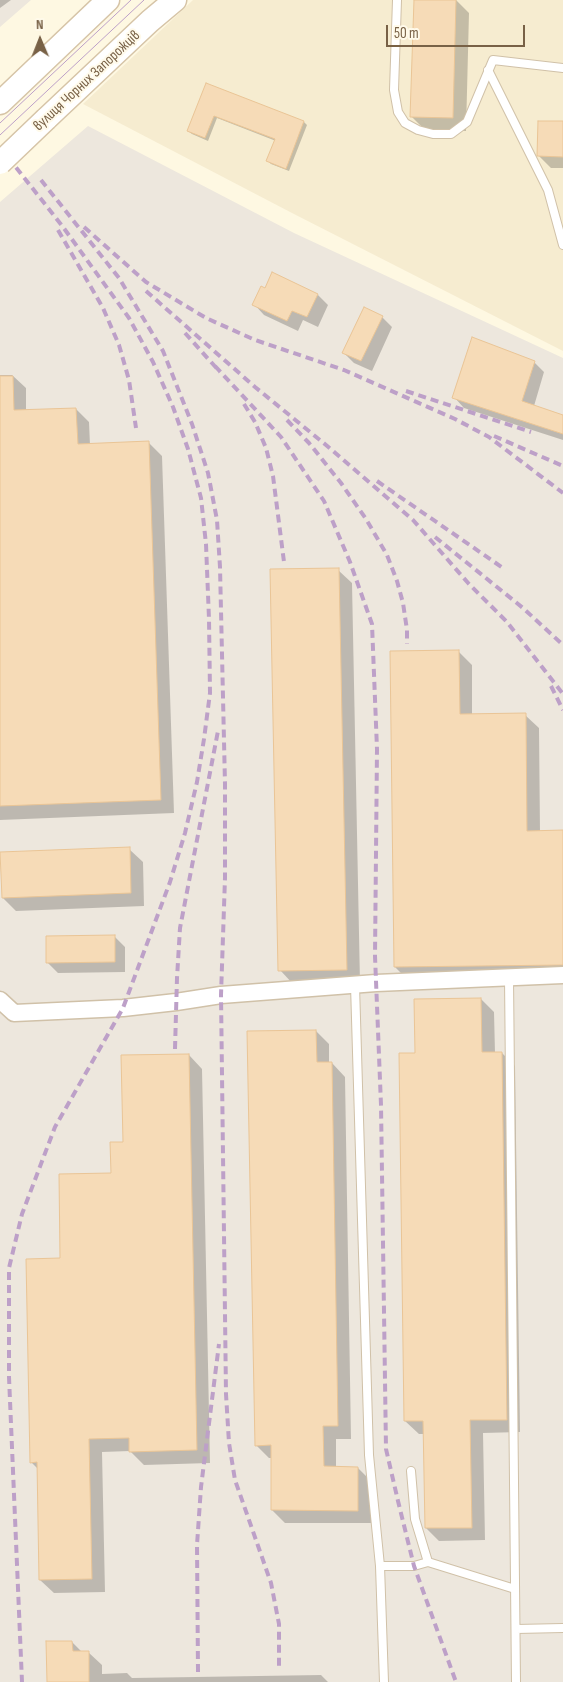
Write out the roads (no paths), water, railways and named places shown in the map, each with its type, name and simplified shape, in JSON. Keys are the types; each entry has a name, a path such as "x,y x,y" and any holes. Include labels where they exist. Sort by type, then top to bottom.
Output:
{"main road":[{"path":"0,103 108,0"},
{"name":"вулиця Чорних Запорожців","path":"0,163 150,20 175,0"}],"street":[{"path":"0,1000 14,1013 123,1008 222,995 376,983 563,975"}],"lane":[{"path":"397,0 394,90 398,112 405,123 418,130 433,134 451,134 467,122 493,60 563,68"},
{"path":"488,70 548,190 563,244"},
{"path":"510,978 516,1682"},
{"path":"356,985 369,1455 380,1566 384,1682"},
{"path":"411,1471 415,1519 428,1562"},
{"path":"380,1566 414,1566 428,1562 515,1589"},
{"path":"516,1629 563,1628"}],"tram line":[{"path":"0,123 131,0"},
{"path":"0,135 144,0"}],"railway":[{"path":"0,147 63,227 129,318 153,362 173,407 188,449 201,498 206,544 209,619 210,693 204,739 197,782 185,833 170,882 123,1008 55,1127 22,1214 9,1268 9,1377 22,1682"},
{"path":"41,180 119,278 163,351 192,424 208,473 217,520 220,567 225,784 225,878 221,995 226,1394 229,1443 235,1480 271,1583 279,1624 279,1669"},
{"path":"84,227 146,282 206,318 255,340 344,370 455,419 489,437 563,493"},
{"path":"58,230 103,308 119,345 129,380 136,428"},
{"path":"146,291 255,387 413,520 469,584 507,622 563,694"},
{"path":"185,333 220,372"},
{"path":"215,366 281,437 324,501 350,562 372,624 377,749 375,956 381,1105 386,1449 414,1566 456,1682"},
{"path":"406,391 531,432"},
{"path":"244,404 255,422 266,448 273,476 284,562"},
{"path":"287,420 309,443 341,483 366,519 387,555 403,603 407,644"},
{"path":"494,436 563,466"},
{"path":"377,481 503,568"},
{"path":"435,537 523,608 563,645"},
{"path":"551,686 563,710"},
{"path":"175,1049 180,928 218,731"},
{"path":"198,1672 197,1545 201,1487 219,1344"}]}
